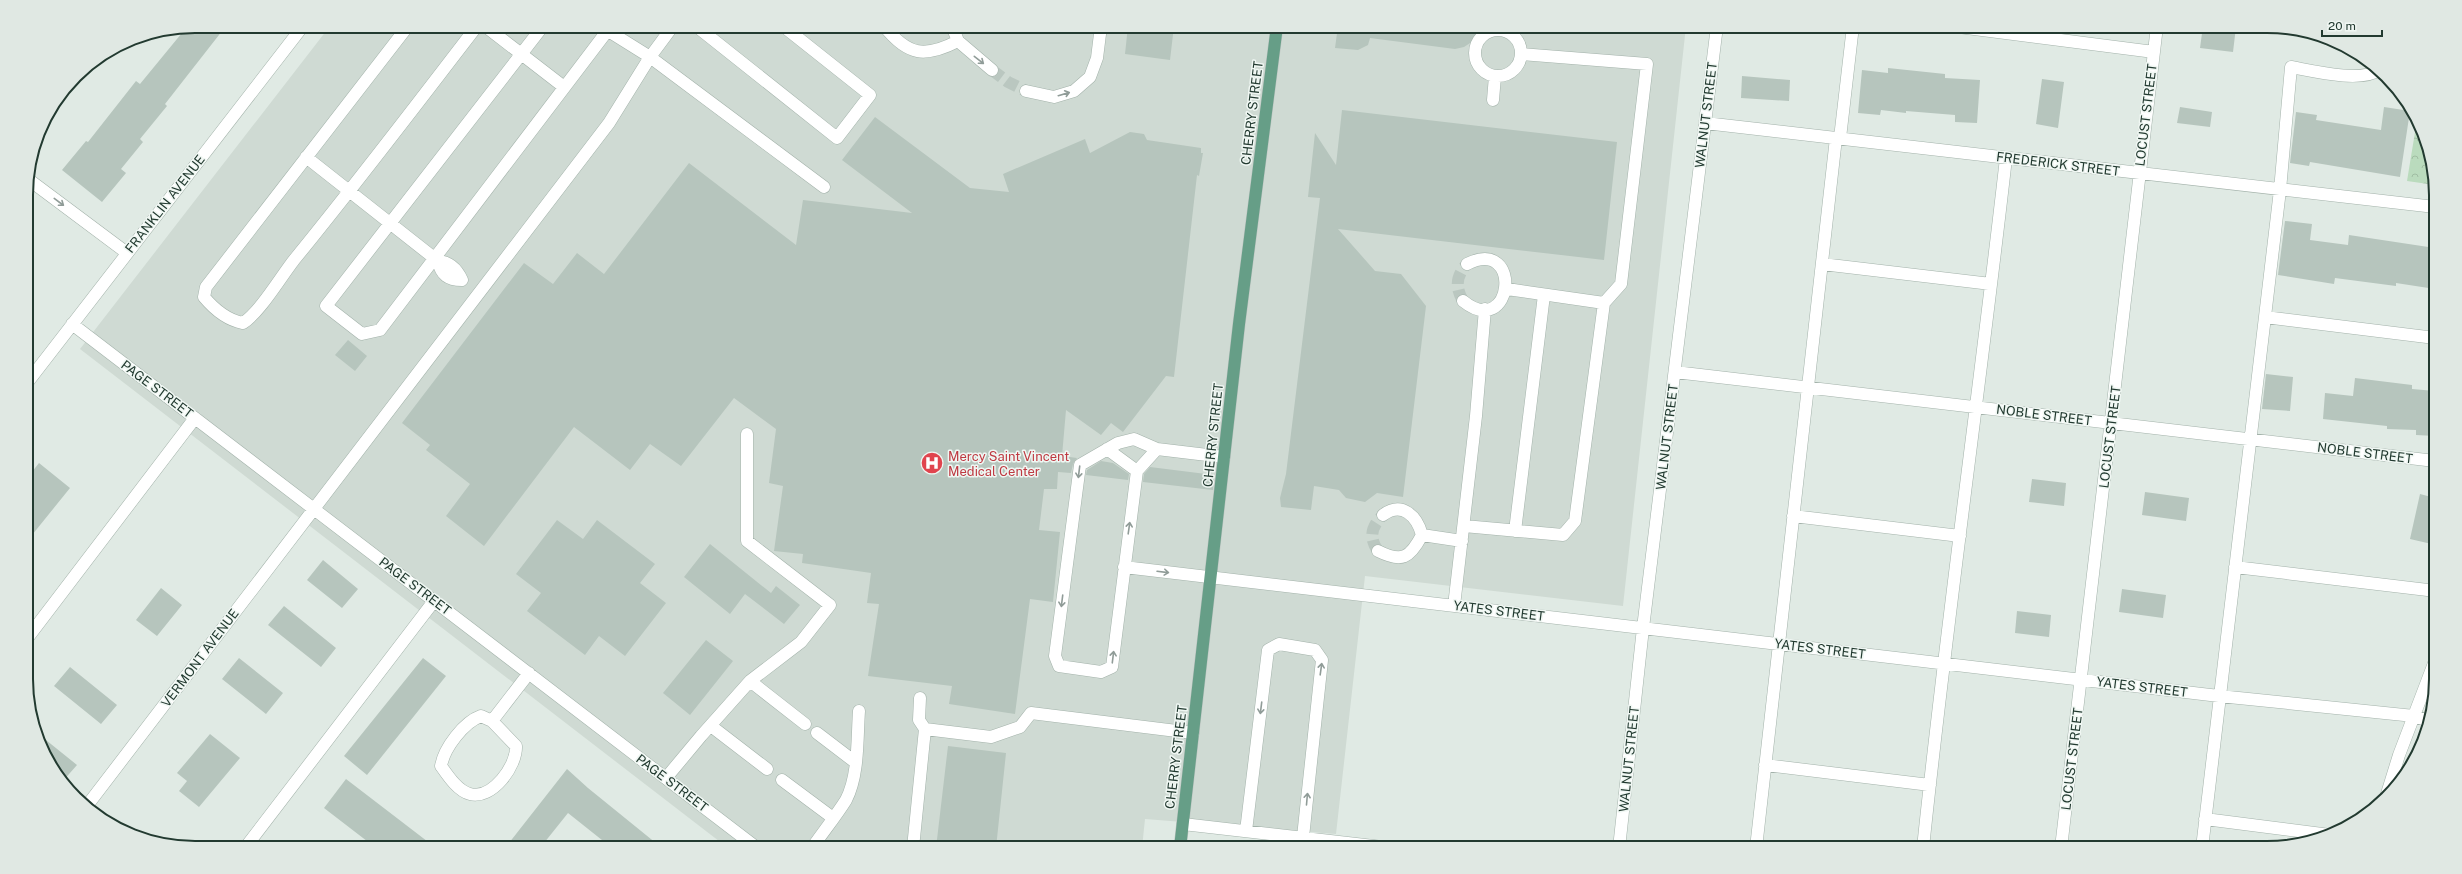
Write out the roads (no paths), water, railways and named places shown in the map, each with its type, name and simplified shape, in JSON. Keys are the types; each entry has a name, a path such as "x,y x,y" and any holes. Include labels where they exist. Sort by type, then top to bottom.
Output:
{"main road":[{"name":"CHERRY STREET","path":"1181,841 1224,457 1276,33"}],"street":[{"name":"FRANKLIN AVENUE","path":"33,375 298,33"},
{"path":"403,33 206,287 204,297 210,305 232,321 243,323 254,316 274,285 350,191 471,33"},
{"path":"494,33 564,87"},
{"path":"538,33 326,306 362,334 380,330 436,260 603,33"},
{"path":"614,33 650,57 824,186"},
{"name":"VERMONT AVENUE","path":"90,802 609,123 650,57 668,33"},
{"path":"705,33 837,138 870,95 792,33"},
{"path":"890,33 902,46 922,54 940,50 958,41"},
{"path":"955,33 958,41 992,70"},
{"path":"1026,91 1054,97 1074,91 1090,77 1097,58 1100,33"},
{"path":"1491,33 1485,35 1476,48 1476,55 1482,69 1495,76 1502,76 1515,70 1521,54 1518,42 1508,33"},
{"name":"WALNUT STREET","path":"1620,841 1643,628 1676,372 1716,33"},
{"path":"1757,841 1822,264 1852,33"},
{"path":"2006,33 2154,52"},
{"name":"LOCUST STREET","path":"2062,841 2112,423 2139,174 2156,33"},
{"path":"1464,526 1563,535 1575,520 1604,303 1621,284 1647,64 1521,54"},
{"path":"2203,841 2280,190 2291,67 2352,76 2374,73"},
{"path":"1493,100 1495,76"},
{"name":"FREDERICK STREET","path":"1705,123 2429,206"},
{"path":"306,157 390,222 436,260 440,272 452,280 462,280 480,293"},
{"path":"1924,841 1942,663 1977,408 2006,158"},
{"path":"33,183 127,254"},
{"path":"1463,301 1477,309 1484,309 1499,303 1507,289 1504,272 1491,261 1483,259 1467,264"},
{"path":"1822,264 1991,284"},
{"path":"1507,289 1604,303"},
{"path":"1515,531 1544,295"},
{"path":"1454,606 1476,416 1484,309"},
{"path":"2265,317 2429,337"},
{"name":"PAGE STREET","path":"72,324 748,841"},
{"name":"NOBLE STREET","path":"1676,372 2429,460"},
{"path":"33,631 196,418"},
{"path":"666,778 750,681 802,642 830,605 747,541 747,434"},
{"path":"1157,449 1137,471 1112,667 1101,672 1059,666 1055,656 1080,465 1118,443 1134,439 1157,449 1224,457"},
{"path":"1107,449 1137,471"},
{"path":"1383,514 1391,509 1401,510 1412,515 1419,524 1422,536"},
{"path":"1793,516 1960,536"},
{"path":"1422,536 1462,541"},
{"path":"1378,551 1390,557 1400,558 1408,555 1422,536"},
{"name":"YATES STREET","path":"1124,567 2219,696 2414,716 2424,719"},
{"path":"2235,567 2429,590"},
{"path":"249,841 434,601"},
{"path":"1246,831 1268,650 1279,644 1314,650 1322,660 1303,838"},
{"path":"492,722 529,673"},
{"path":"2390,784 2429,676"},
{"path":"750,681 805,724"},
{"path":"914,841 925,729 919,720 920,698"},
{"path":"817,841 846,799 851,786 855,762 859,711"},
{"path":"925,729 991,737 1020,727 1031,713 1193,733"},
{"path":"481,716 492,722 516,746 516,753 512,764 498,783 485,794 469,794 450,779 441,766 443,757 473,719 481,716"},
{"path":"711,726 767,769"},
{"path":"817,733 855,762"},
{"path":"1765,765 1930,785"},
{"path":"782,780 833,818"},
{"path":"2205,819 2317,832"},
{"path":"1183,824 1303,838 1317,841"}],"tunnel":[{"path":"992,70 1008,82 1026,91"},
{"path":"1463,301 1460,296 1458,282 1463,268 1467,264"},
{"path":"1378,551 1372,536 1376,523 1383,515"}],"place":[{"name":"Mercy Saint Vincent Medical Center","path":"932,463"}]}
